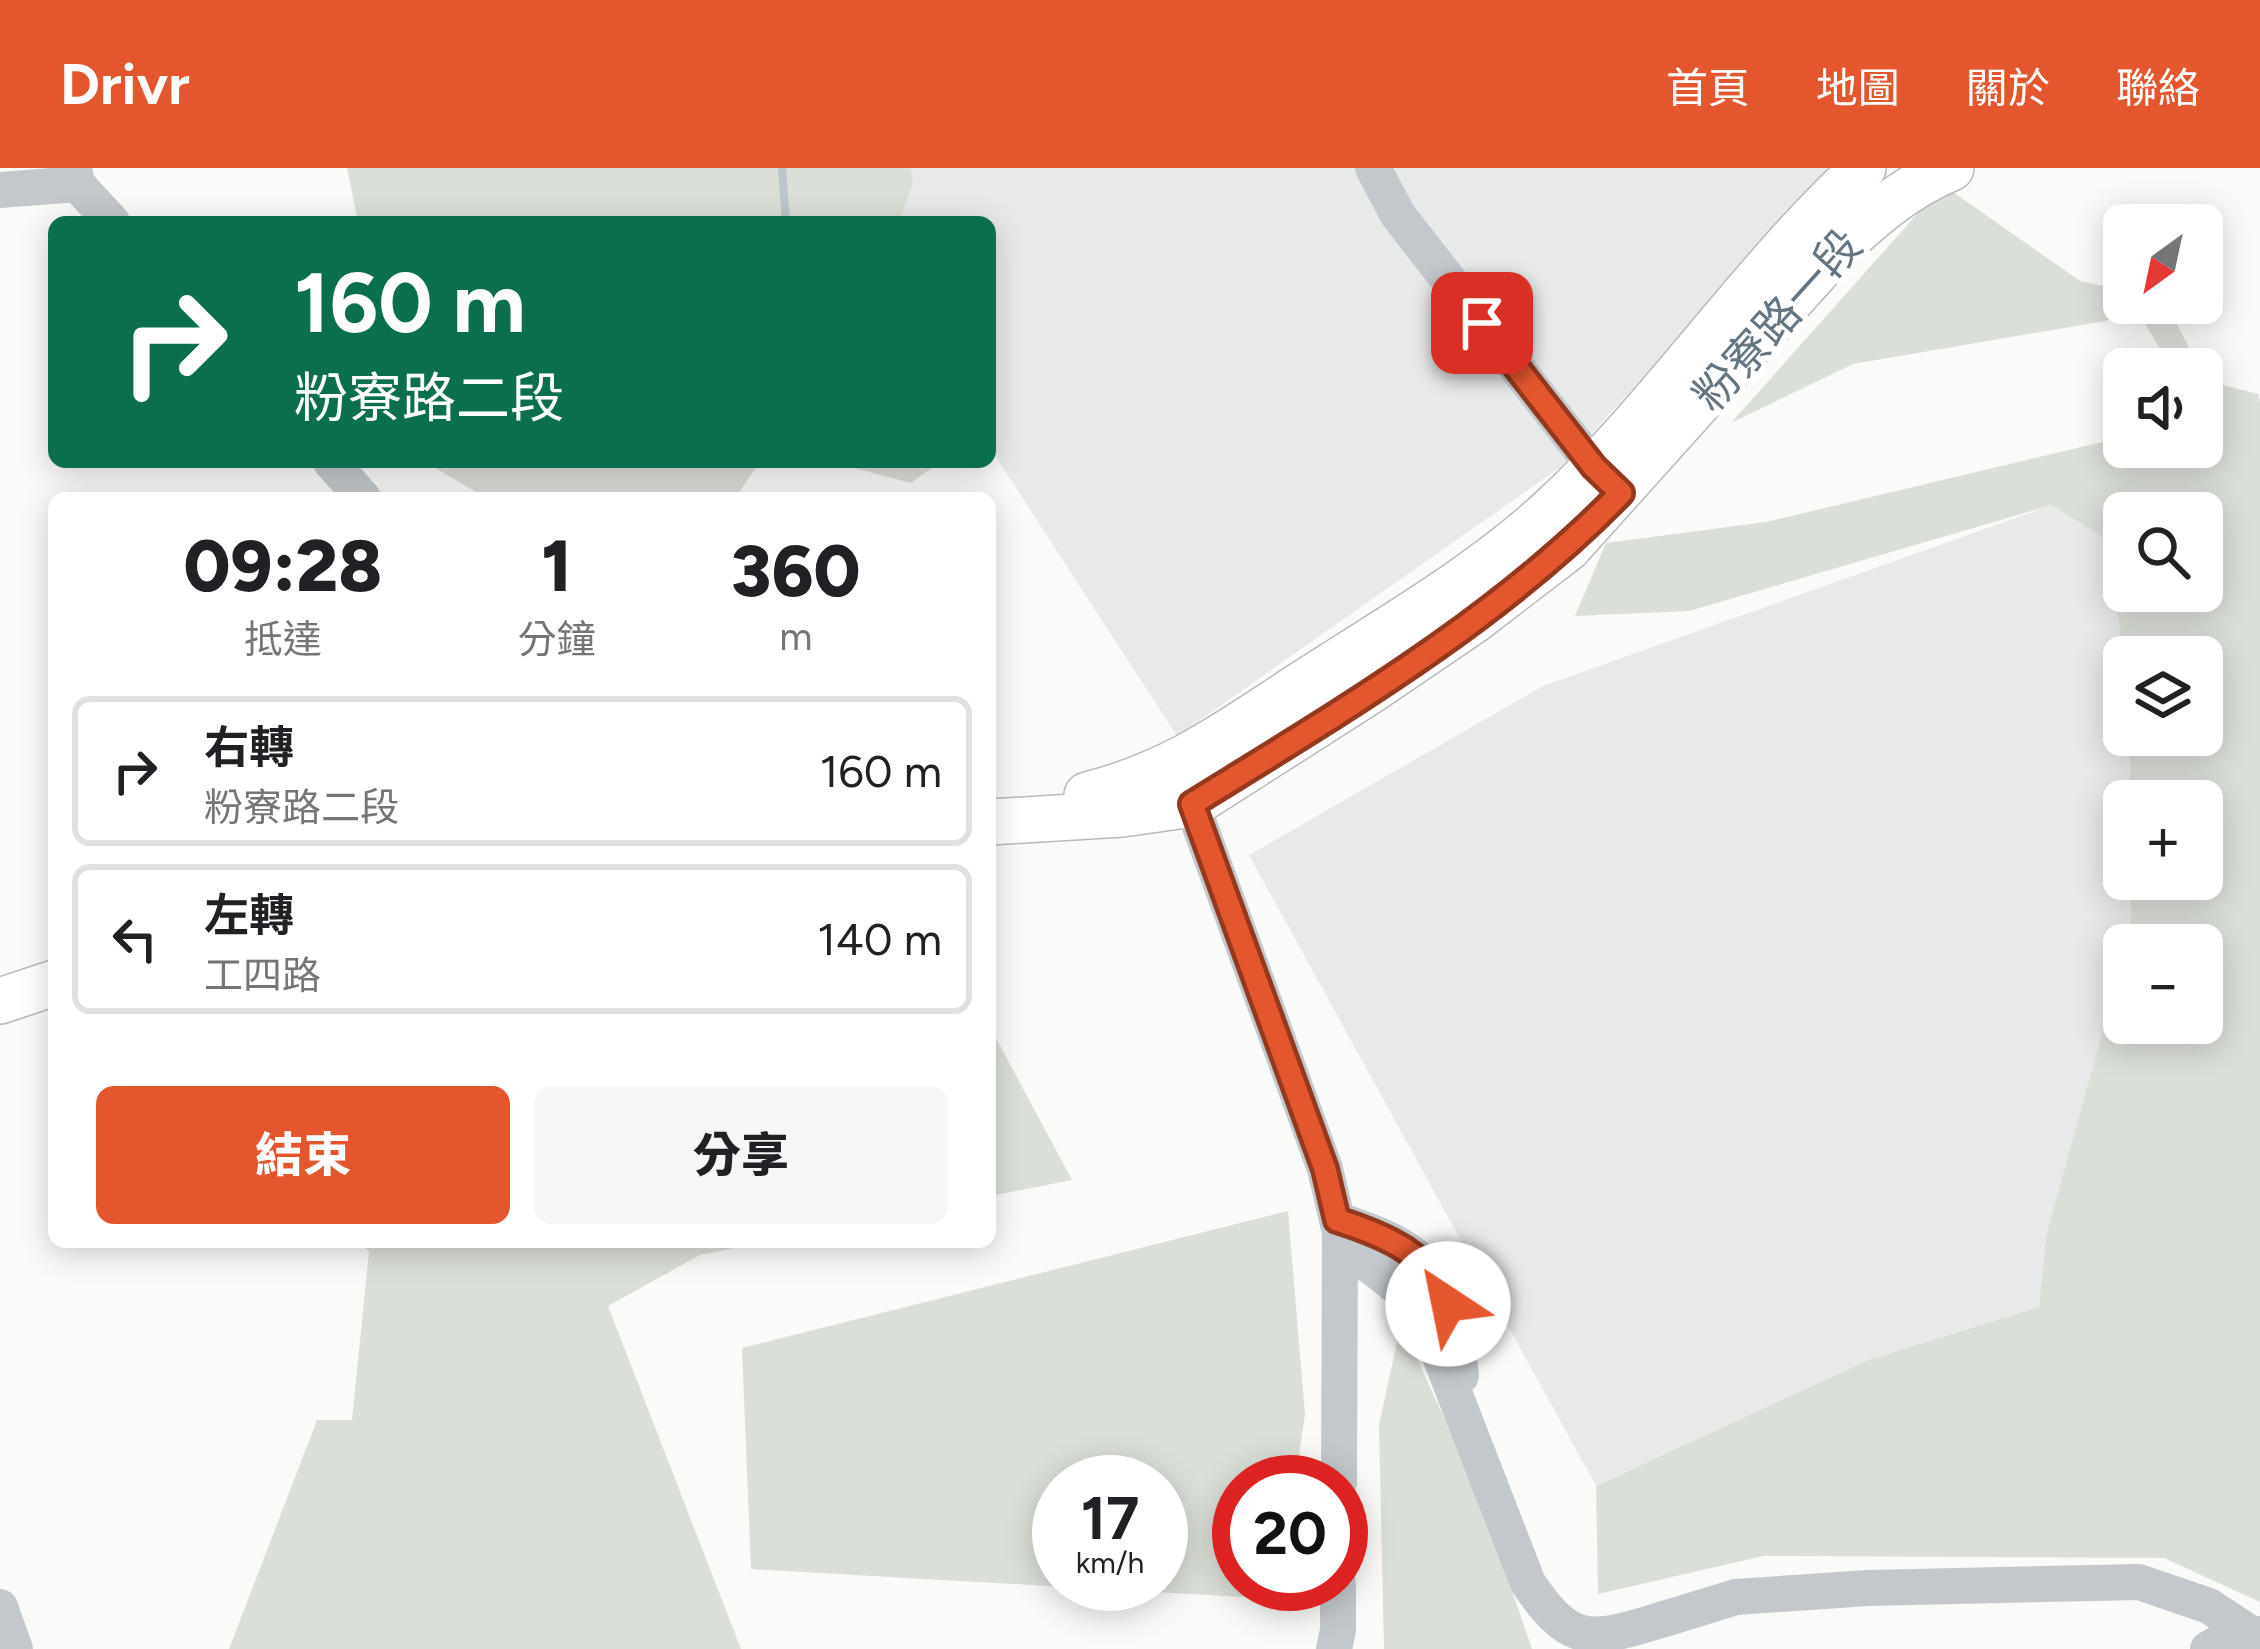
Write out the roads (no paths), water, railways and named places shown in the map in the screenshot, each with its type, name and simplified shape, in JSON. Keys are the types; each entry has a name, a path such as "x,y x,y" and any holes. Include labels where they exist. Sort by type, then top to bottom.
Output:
{"main road":[{"name":"粉寮路一段","path":"1607,480 1820,208 1863,168"},
{"name":"粉寮路一段","path":"1607,480 1876,212 1924,179 1951,168"},
{"path":"996,820 1122,814 1185,785 1547,513 1607,480"},
{"path":"0,1000 48,985"}],"street":[{"path":"1372,168 1398,215 1607,480"},
{"path":"0,190 76,176 107,216"},
{"path":"336,468 358,492"},
{"path":"1185,785 1325,1169 1339,1236 1339,1455"},
{"path":"1339,1236 1415,1255 1440,1280 1455,1327 1472,1439 1528,1582 1543,1605 1568,1627 1594,1637 1619,1634 1736,1597 1868,1588 2139,1582 2209,1606 2260,1637"},
{"path":"0,1607 15,1649"},
{"path":"1334,1649 1338,1611"},
{"path":"2208,1649 2234,1634 2260,1637"}],"waterway":[{"path":"782,168 786,216"}]}
